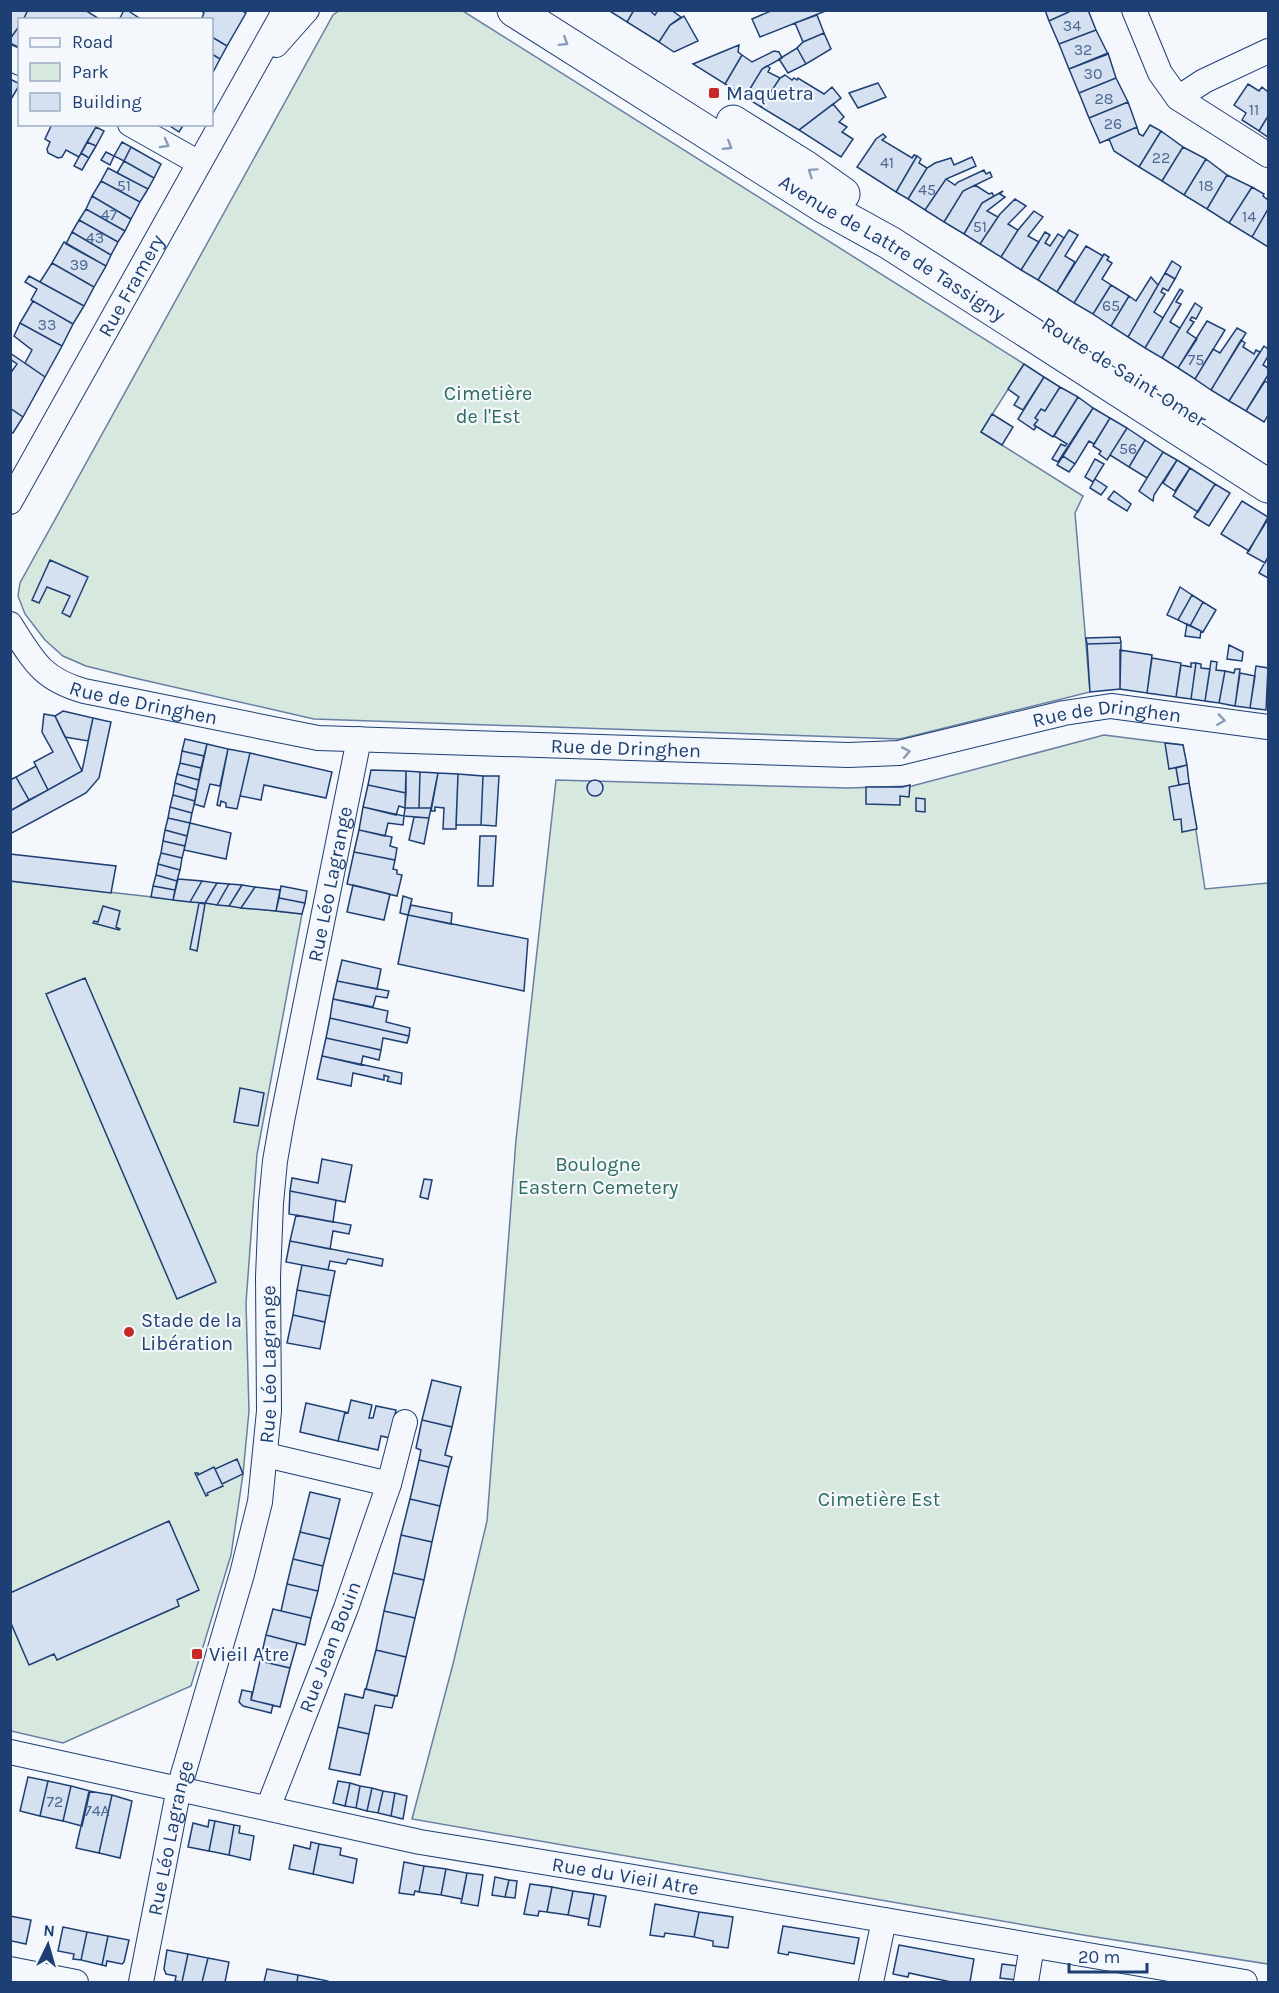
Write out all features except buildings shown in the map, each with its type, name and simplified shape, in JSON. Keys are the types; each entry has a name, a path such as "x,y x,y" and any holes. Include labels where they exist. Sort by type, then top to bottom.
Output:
{"main road":[{"name":"Avenue de Lattre de Tassigny","path":"514,10 832,212 890,243 1269,486"},
{"name":"Route de Saint-Omer","path":"555,10 805,167 880,218 1269,462"}],"street":[{"name":"Rue Framery","path":"10,502 285,10"},
{"name":"Rue Framery","path":"250,69 285,36 307,10"},
{"path":"1134,10 1160,73 1178,98 1269,155"},
{"path":"1178,98 1204,81 1269,51"},
{"path":"134,126 199,163"},
{"name":"Rue de Dringhen","path":"10,624 33,660 44,672 58,682 73,688 318,738 848,755 899,753 1064,712 1097,707 1123,706 1269,727"},
{"name":"Rue Léo Lagrange","path":"141,1983 179,1788 253,1536 266,1455 270,1392 268,1276 273,1179 284,1110 359,740"},
{"name":"Rue Jean Bouin","path":"268,1808 349,1600 388,1484 405,1422"},
{"path":"266,1455 388,1484"},
{"name":"Rue du Vieil Atre","path":"10,1752 420,1842 1245,1983"},
{"path":"871,1983 884,1920"},
{"path":"1026,1983 1032,1946"},
{"path":"10,1970 76,1983"}],"green space":[{"name":"Cimetière de l'Est","path":"340,10 463,11 1024,364 981,432 1083,496 1075,513 1090,692 900,739 314,719 86,666 63,656 45,640 25,614 18,596 20,583 333,15"},
{"name":"Cimetière Est","path":"1104,735 1183,745 1205,889 1268,883 1268,1964 1083,1935 412,1819 453,1664 487,1521 516,1140 556,780 848,788 912,786"},
{"name":"Stade de la Libération","path":"11,881 302,914 257,1154 246,1303 249,1411 243,1474 231,1555 191,1686 63,1743 11,1731"}],"place":[{"name":"Maquetra","path":"714,93"},
{"name":"Stade de la Libération","path":"129,1332"},
{"name":"Vieil Atre","path":"197,1654"}],"park label":[{"name":"Boulogne Eastern Cemetery","path":"598,1176"}]}
